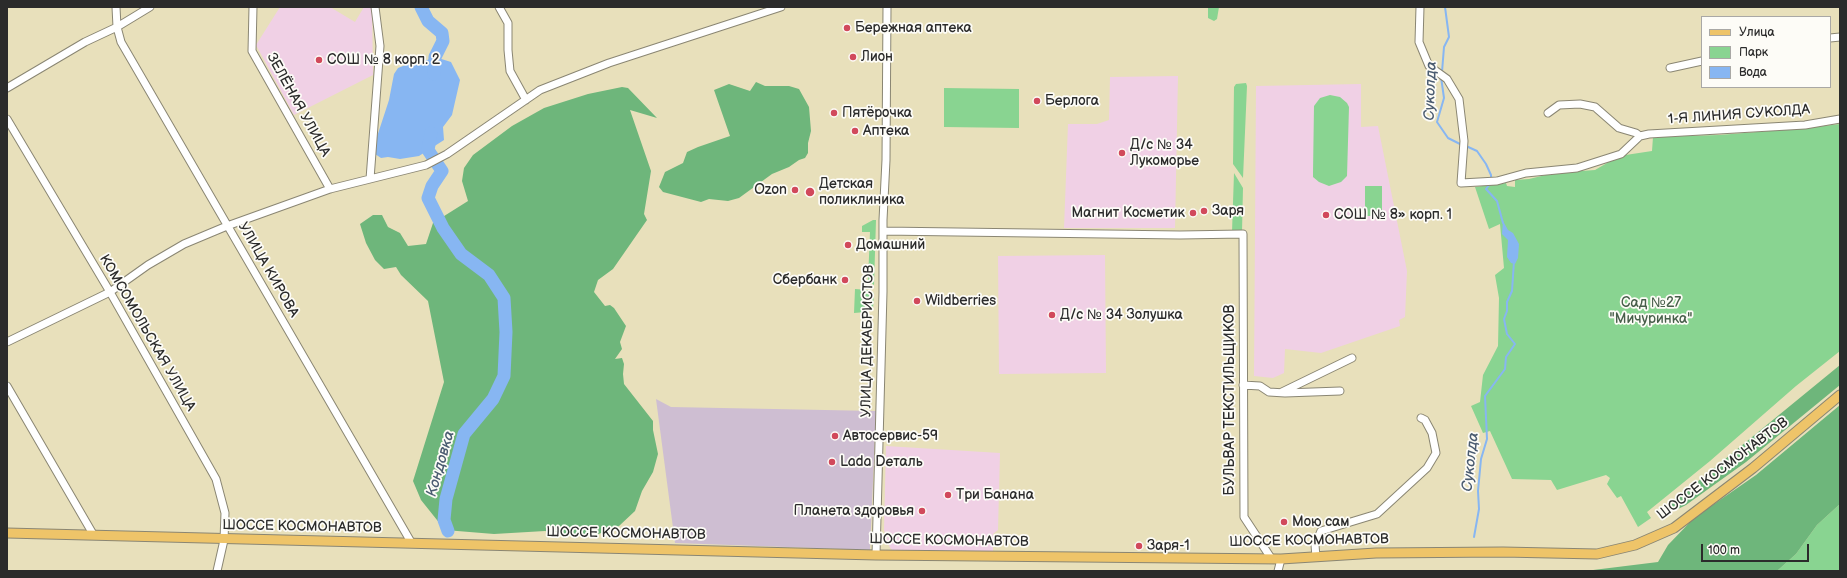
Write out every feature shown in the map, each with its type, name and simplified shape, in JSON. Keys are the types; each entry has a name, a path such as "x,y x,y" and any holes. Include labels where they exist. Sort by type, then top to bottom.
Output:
{"main road":[{"name":"ШОССЕ КОСМОНАВТОВ","path":"7,533 93,534 224,540 411,542 876,555 1282,559 1392,553 1597,554 1635,546 1674,528 1753,468 1840,395"}],"street":[{"name":"УЛИЦА КИРОВА","path":"116,7 117,27 121,42 411,542"},
{"path":"7,88 85,42 117,27 150,7"},
{"name":"ЗЕЛЁНАЯ УЛИЦА","path":"253,7 252,51 330,189"},
{"path":"370,179 380,46 374,7"},
{"path":"499,7 508,23 510,71 526,100"},
{"path":"7,342 110,292 148,265 184,244 227,226 330,189 426,165 447,154 540,90 608,63 782,7"},
{"name":"УЛИЦА ДЕКАБРИСТОВ","path":"876,555 883,292 883,231 886,160 887,7"},
{"path":"1420,7 1419,42 1429,66 1447,79 1459,99 1464,141 1461,183 1497,181 1526,173 1577,168 1621,154 1640,136"},
{"path":"1670,68 1701,61"},
{"name":"1-Я ЛИНИЯ СУКОЛДА","path":"1548,113 1559,105 1580,104 1595,107 1618,128 1636,133 1640,136 1648,134 1805,125 1840,119"},
{"name":"КОМСОМОЛЬСКАЯ УЛИЦА","path":"7,119 110,292 216,479 225,513 224,540 218,571"},
{"name":"БУЛЬВАР ТЕКСТИЛЬЩИКОВ","path":"883,231 1180,235 1243,234 1244,517 1271,558"},
{"path":"1280,393 1352,358"},
{"path":"1243,385 1260,386 1269,392 1280,393 1340,391"},
{"path":"7,386 93,534"},
{"path":"1316,557 1315,545 1321,531 1377,514 1427,468 1436,453 1432,433 1425,420 1421,418"},
{"path":"1278,571 1282,559"}],"shaded area":[{"name":"СОШ № 8 корп. 2","path":"280,7 330,7 355,22 364,7 372,7 373,75 294,115 256,45"},
{"name":"Д/с № 34 Лукоморье","path":"1178,76 1175,228 1064,228 1068,124 1097,124 1109,120 1110,77"},
{"name":"СОШ № 8» корп. 1","path":"1361,84 1361,127 1378,126 1407,271 1405,317 1399,320 1400,326 1321,353 1285,349 1284,373 1273,378 1254,376 1256,86"},
{"name":"Д/с № 34 Золушка","path":"1105,255 1106,373 999,374 998,256"},
{"path":"656,399 671,407 876,411 870,550 675,543"},
{"path":"886,446 1000,453 998,530 993,534 993,554 894,553 889,546 884,530"}],"green space":[{"path":"1208,7 1219,7 1217,19 1214,21 1208,18"},
{"path":"756,82 765,86 789,86 799,89 809,107 811,131 808,143 808,153 805,158 772,174 739,198 728,201 709,199 701,202 663,192 659,187 665,172 683,163 687,152 730,136 714,90 729,84 750,91"},
{"path":"1246,83 1243,178 1233,164 1234,87 1236,84"},
{"path":"622,87 628,88 657,118 630,110 651,171 644,214 647,220 613,269 598,280 594,292 605,306 610,305 614,308 626,326 620,342 622,349 615,359 622,358 624,364 624,384 653,421 653,430 658,454 653,472 642,491 635,511 619,526 596,535 558,534 545,531 494,534 445,530 421,500 413,481 444,382 428,301 401,275 396,267 384,269 375,260 366,243 360,224 373,215 382,215 388,227 400,233 408,246 426,244 433,223 468,201 462,181 464,168 473,155 512,126 544,108 588,94"},
{"path":"944,88 1019,89 1019,128 944,127"},
{"path":"1330,95 1340,97 1349,107 1347,176 1341,182 1329,186 1319,182 1313,177 1313,173 1314,106 1320,98"},
{"name":"Сад №27 \"Мичуринка\"","path":"1840,124 1840,351 1796,386 1710,461 1647,512 1651,518 1638,527 1621,496 1617,498 1607,484 1610,478 1606,475 1557,490 1551,480 1512,479 1490,431 1483,433 1471,406 1480,402 1483,375 1498,346 1499,298 1495,275 1504,268 1500,224 1489,229 1475,187 1506,183 1507,186 1515,187 1515,180 1529,179 1554,173 1595,170 1619,156 1652,151 1653,137 1719,135"},
{"path":"1234,173 1243,188 1242,232 1232,232"},
{"path":"1365,186 1382,186 1382,216 1365,216"},
{"path":"876,220 874,285 868,281 870,232 862,232 862,226"},
{"path":"855,289 868,290 874,293 873,308 866,312 854,313"},
{"path":"1840,365 1840,385 1746,462 1686,505 1674,511 1669,505"},
{"path":"1840,405 1840,504 1817,525 1796,554 1777,571 1585,571 1658,562 1668,545 1694,518 1756,475"},
{"path":"1840,504 1840,571 1777,571 1796,554 1817,525"}],"water":[{"path":"435,57 451,62 460,80 452,115 443,127 444,140 419,156 400,159 388,157 381,158 375,154 373,149 389,100 394,74 398,68 408,64 414,65"},
{"path":"1503,221 1508,230 1513,233 1519,244 1518,258 1515,264 1511,263 1507,257 1508,240 1502,234"}],"waterway":[{"name":"Кондовка","path":"421,7 428,21 442,33 443,41 435,57 434,74"},
{"name":"Суколда","path":"1442,72 1444,47 1449,37 1445,7"},
{"name":"Суколда","path":"1441,77 1444,98 1437,122 1448,138 1462,145"},
{"name":"Кондовка","path":"431,133 428,150 442,171 432,186 428,198 443,228 461,254 489,275 504,298 506,332 504,376 493,399 464,434 446,499 444,520 448,531"},
{"name":"Суколда","path":"1466,146 1477,151 1486,164 1491,175 1491,179"},
{"name":"Суколда","path":"1490,184 1486,189 1497,201 1503,223"},
{"name":"Суколда","path":"1474,537 1479,509 1478,491 1481,459 1487,439 1485,396 1505,369 1506,357 1515,344 1507,334 1504,319 1507,311 1507,302 1512,291 1514,261"}],"place":[{"name":"Бережная аптека","path":"847,28"},
{"name":"Лион","path":"853,57"},
{"name":"СОШ № 8 корп. 2","path":"319,60"},
{"name":"Берлога","path":"1037,101"},
{"name":"Пятёрочка","path":"834,113"},
{"name":"Аптека","path":"855,131"},
{"name":"Д/с № 34 Лукоморье","path":"1122,153"},
{"name":"Ozon","path":"795,190"},
{"name":"Детская поликлиника","path":"810,192"},
{"name":"Заря","path":"1204,211"},
{"name":"Магнит Косметик","path":"1193,213"},
{"name":"СОШ № 8» корп. 1","path":"1326,215"},
{"name":"Домашний","path":"848,245"},
{"name":"Сбербанк","path":"845,280"},
{"name":"Wildberries","path":"917,301"},
{"name":"Д/с № 34 Золушка","path":"1052,315"},
{"name":"Автосервис-59","path":"835,436"},
{"name":"Lada Dеталь","path":"832,462"},
{"name":"Три Банана","path":"948,495"},
{"name":"Планета здоровья","path":"922,511"},
{"name":"Мою сам","path":"1284,522"},
{"name":"Заря-1","path":"1139,546"}]}
